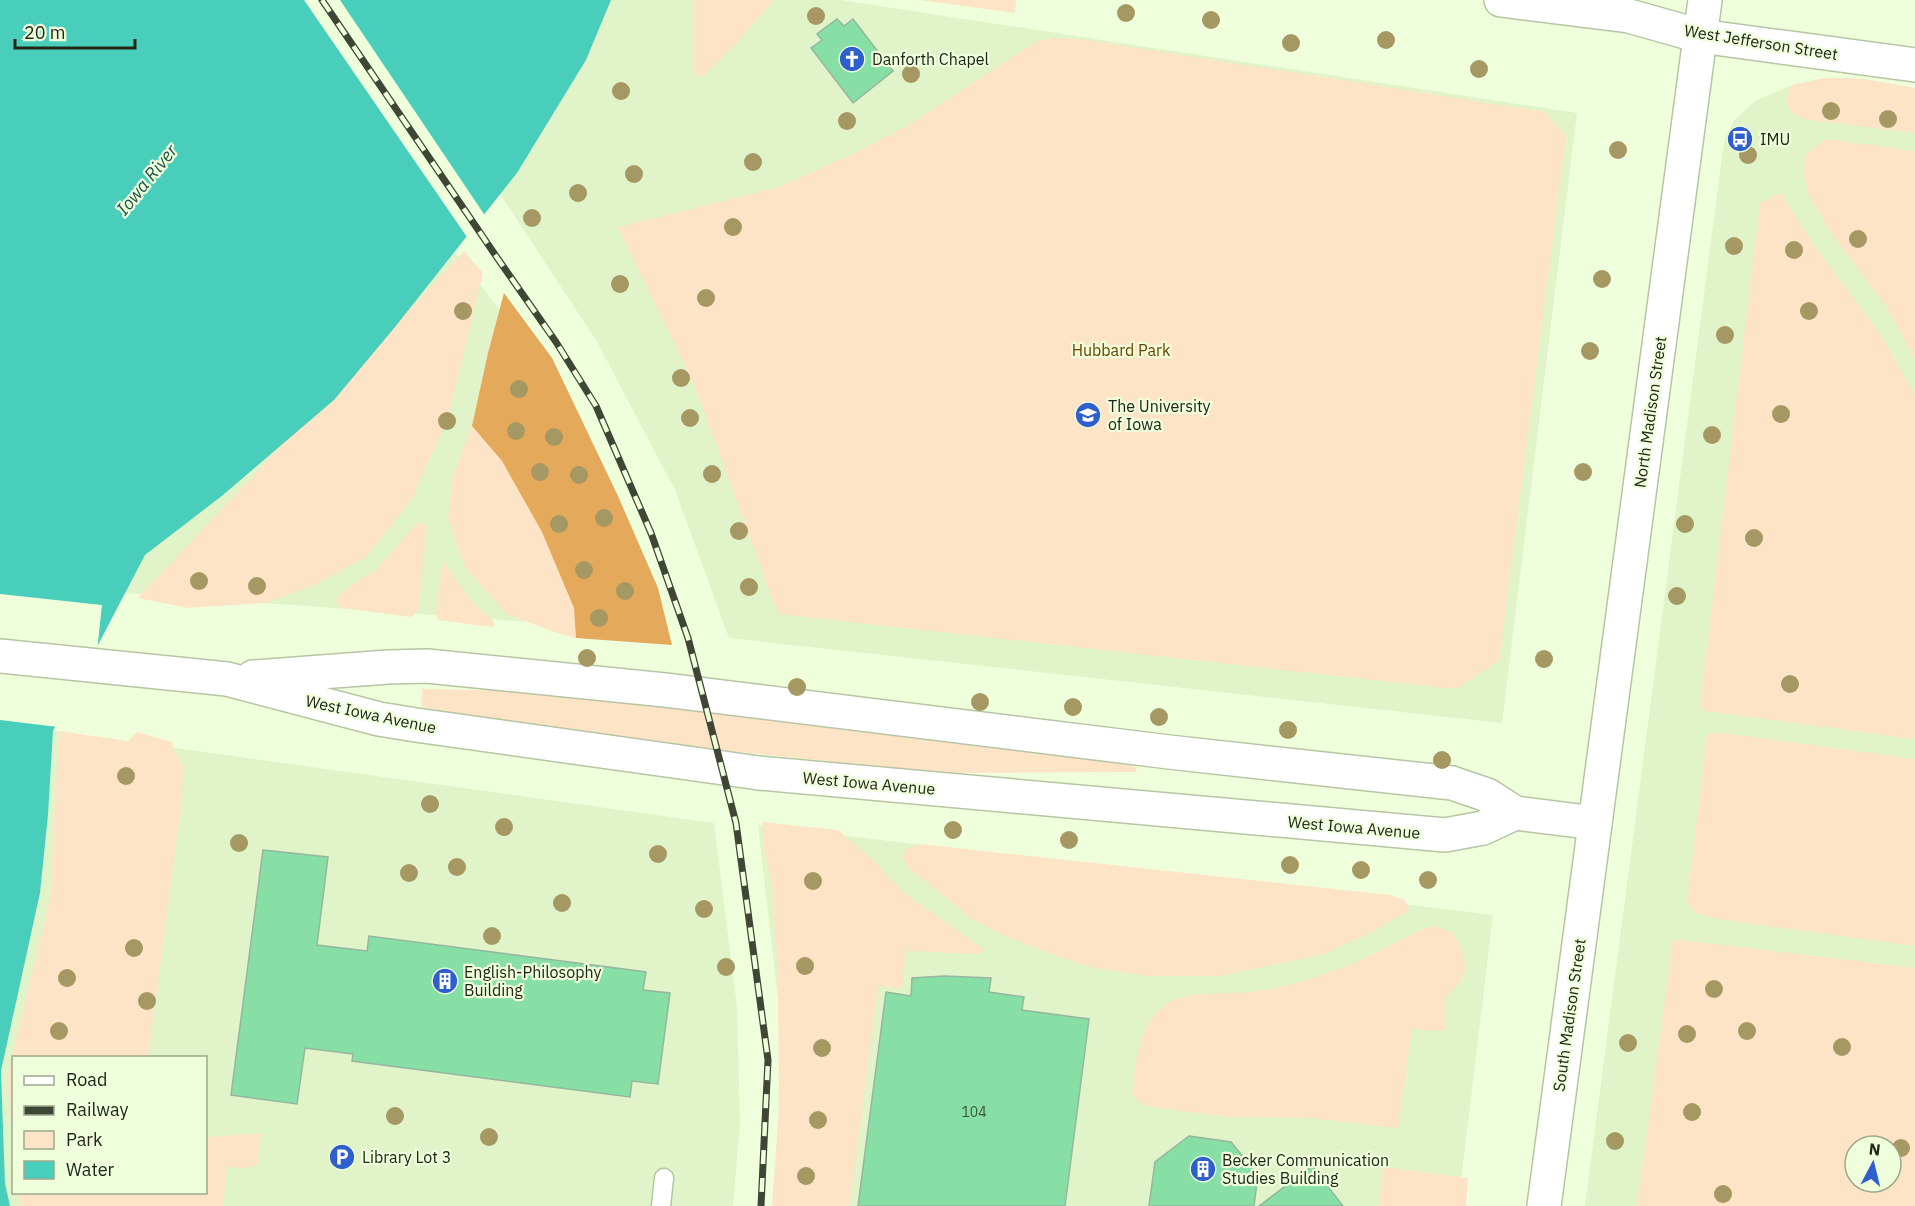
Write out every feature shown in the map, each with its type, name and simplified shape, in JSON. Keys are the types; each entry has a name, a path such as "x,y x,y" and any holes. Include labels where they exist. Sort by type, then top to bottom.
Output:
{"street":[{"name":"West Jefferson Street","path":"1502,0 1629,16 1700,36 1915,65"},
{"name":"North Madison Street","path":"1595,823 1705,0"},
{"name":"West Iowa Avenue","path":"0,656 227,680 379,719 416,726 759,773 1445,835 1483,828 1515,813"},
{"name":"West Iowa Avenue","path":"227,680 427,666 665,690 1157,751 1452,783 1487,795 1515,813 1595,823"},
{"name":"South Madison Street","path":"1544,1206 1595,823"}],"lane":[{"path":"661,1206 664,1178"}],"shaded area":[{"name":"Hubbard Park","path":"611,0 841,0 1577,113 1502,723 729,638 675,490 596,340 500,194 517,173 586,60"},
{"path":"1825,78 1864,79 1915,88 1915,1206 1585,1206 1723,149 1726,135 1734,121 1755,101 1792,85"},
{"path":"455,252 530,349 655,631 125,593 145,555 235,485 334,400"},
{"path":"504,293 552,358 618,496 658,588 672,645 576,638 574,608 542,532 502,461 472,426"},
{"path":"53,731 714,823 737,1007 740,1123 733,1206 10,1206 5,1183 1,1071 40,893"},
{"path":"758,825 1493,915 1458,1206 786,1206 788,1087"}],"green space":[{"path":"693,0 774,0 731,49 702,77 693,73"},
{"path":"920,0 1016,0 1015,13"},
{"name":"Hubbard Park","path":"1056,38 1080,39 1545,112 1566,136 1499,661 1456,689 778,614 694,384 618,227 779,187 907,126 1037,41"},
{"path":"1825,78 1864,79 1915,88 1915,133 1803,119 1789,109 1787,95 1792,85"},
{"path":"1826,139 1915,151 1915,359 1886,306 1831,233 1809,195 1803,174 1806,154"},
{"path":"1781,193 1813,244 1879,332 1915,395 1915,739 1705,711 1700,705 1760,203"},
{"path":"464,251 483,273 448,418 411,501 365,558 310,587 265,603 188,608 138,598"},
{"path":"472,426 502,461 542,532 574,608 576,638 508,615 465,567 448,519 452,478"},
{"path":"422,522 427,527 418,611 411,617 342,608 336,601 341,593 378,568 416,524"},
{"path":"444,564 477,607 495,625 492,627 438,620 436,614"},
{"path":"422,689 495,690 940,735 1138,767 1135,772 942,773 540,731 421,707"},
{"path":"59,731 128,741 137,732 172,742 173,749 183,765 182,800 148,1056 12,1056 50,898"},
{"path":"1716,732 1915,759 1915,946 1717,919 1695,913 1687,902 1707,735"},
{"path":"762,822 838,830 873,860 903,892 985,950 977,954 906,951 902,989 878,986 850,1206 772,1206 779,1107 778,980 772,885 764,849"},
{"path":"920,844 1390,895 1405,900 1409,911 1325,954 1219,976 1148,976 1089,967 1004,936 972,919 909,868 903,859 906,849"},
{"path":"1434,926 1453,933 1462,951 1464,974 1461,981 1446,996 1445,1031 1412,1029 1398,1128 1310,1118 1229,1117 1146,1106 1132,1094 1137,1054 1145,1029 1152,1018 1172,1001 1199,995 1267,990 1301,982 1352,964 1414,933"},
{"path":"1673,939 1915,968 1915,1206 1637,1206"},
{"path":"12,1056 12,1138 7,1077"},
{"path":"261,1133 257,1165 245,1168 227,1167 223,1206 21,1206 19,1194 207,1194 207,1136"},
{"path":"1383,1167 1468,1178 1466,1206 1379,1206"}],"water":[{"name":"Iowa River","path":"0,0 611,0 586,60 517,173 334,400 223,495 145,555 53,731 40,893 1,1071 5,1183 10,1206 0,1206"}],"pier":[{"path":"304,0 340,0 486,217 469,240"},
{"path":"0,594 102,605 97,652 58,727 0,720"}],"building":[{"name":"Danforth Chapel","path":"837,19 844,26 853,19 893,71 853,103 811,48 822,40 817,34"},
{"name":"English-Philosophy Building","path":"263,850 328,857 317,945 367,951 369,936 646,972 643,990 670,993 658,1084 632,1081 630,1097 352,1061 353,1054 305,1048 297,1104 231,1095"},
{"path":"944,976 991,978 989,992 1024,997 1022,1010 1089,1019 1065,1206 858,1206 886,992 911,996 912,978"},
{"name":"Becker Communication Studies Building","path":"1189,1136 1231,1142 1258,1175 1254,1206 1149,1206 1155,1162"},
{"name":"Becker Communication Studies Building","path":"1312,1166 1343,1206 1259,1206"}],"railway":[{"path":"322,0 556,342 596,406 651,533 688,638 736,823 768,1060 761,1206"}],"place":[{"name":"Danforth Chapel","path":"852,59"},
{"name":"IMU","path":"1740,139"},
{"name":"The University of Iowa","path":"1088,415"},
{"name":"English-Philosophy Building","path":"445,981"},
{"name":"Library Lot 3","path":"342,1157"},
{"name":"Becker Communication Studies Building","path":"1203,1169"}]}
